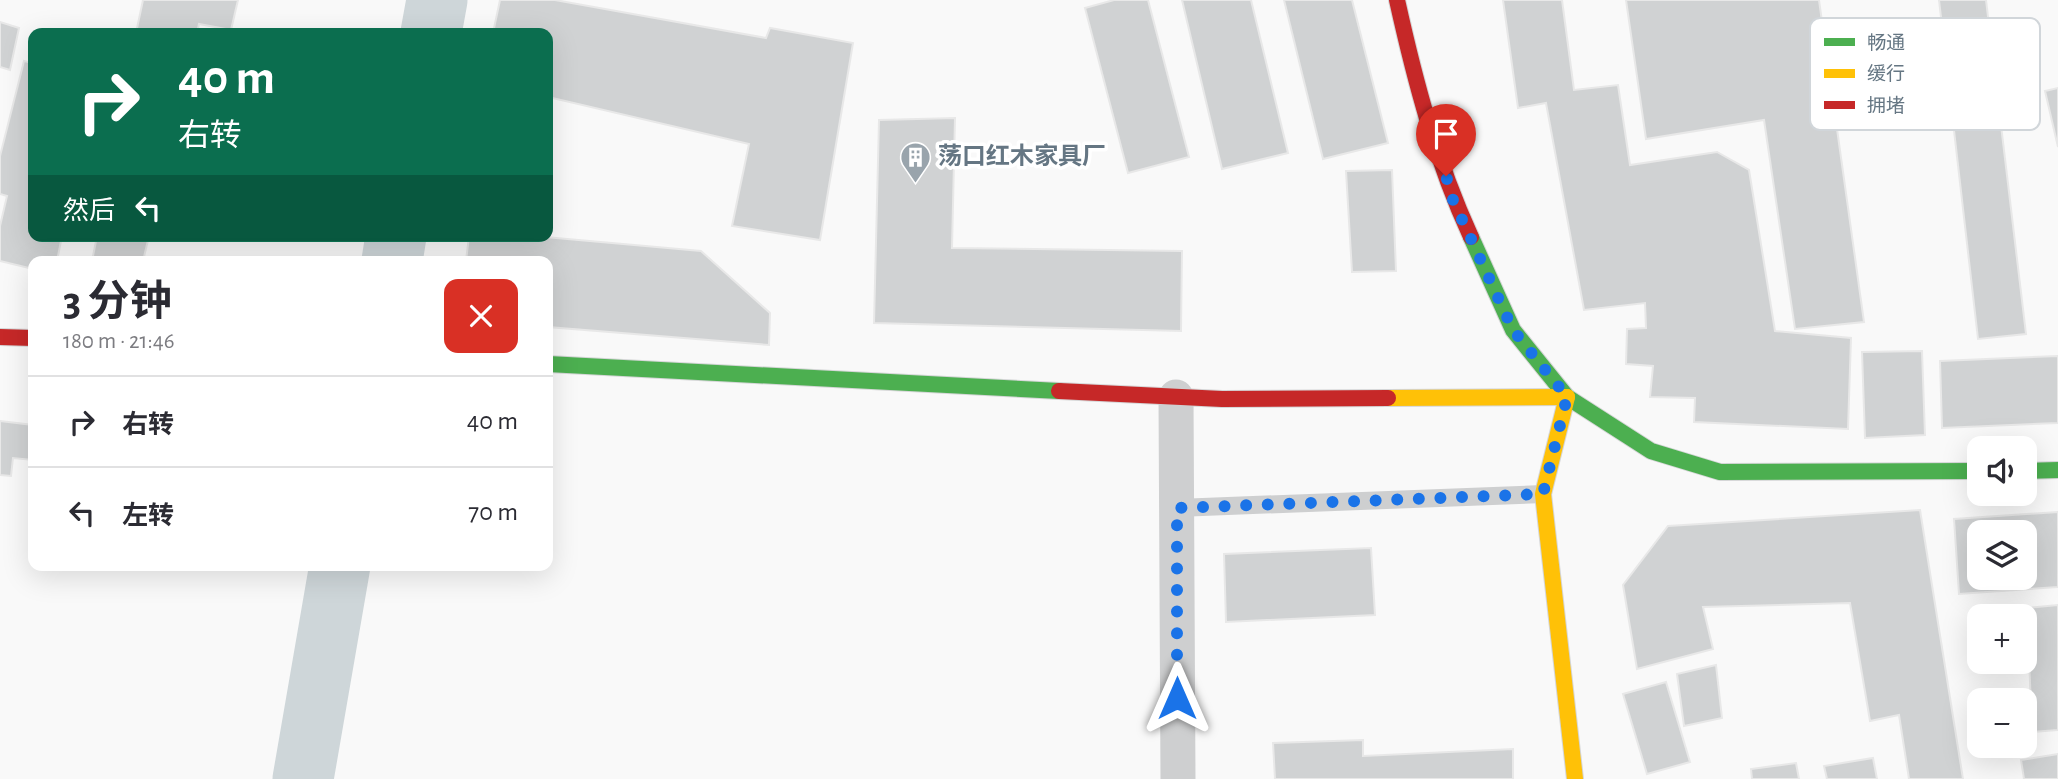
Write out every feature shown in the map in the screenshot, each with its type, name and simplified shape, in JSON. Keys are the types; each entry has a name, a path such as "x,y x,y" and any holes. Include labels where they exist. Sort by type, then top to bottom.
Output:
{"street":[{"path":"1397,0 1415,82 1453,200 1513,330 1567,397 1651,451 1720,472 1967,471"},
{"path":"0,337 28,338"},
{"path":"553,364 1222,399 1567,397"},
{"path":"1176,397 1178,779"},
{"path":"1567,397 1543,494 1575,779"},
{"path":"2037,471 2058,470"}],"lane":[{"path":"1177,508 1543,494"}],"building":[{"path":"143,0 238,0 231,28 199,24 198,28 137,28"},
{"path":"500,0 555,0 766,38 770,28 853,43 820,240 732,226 749,144 553,98 553,28 494,28"},
{"path":"1114,0 1148,0 1189,157 1128,173 1085,8"},
{"path":"1182,0 1251,0 1288,153 1222,169"},
{"path":"1284,0 1352,0 1388,143 1323,159"},
{"path":"1503,0 1562,0 1574,90 1618,85 1630,165 1717,152 1749,170 1775,331 1851,338 1848,429 1694,422 1695,398 1650,397 1653,366 1626,364 1627,329 1646,328 1645,303 1584,310 1546,103 1518,108"},
{"path":"1626,0 1819,0 1822,18 1810,18 1810,130 1837,130 1864,322 1795,329 1764,120 1646,139"},
{"path":"1939,0 1986,0 1988,18 1941,18"},
{"path":"0,22 19,28 10,70 0,67"},
{"path":"24,61 28,62 28,242 61,242 58,256 28,256 28,268 0,261 0,226 7,196 0,194 0,156"},
{"path":"2058,88 2058,147 2045,91"},
{"name":"荡口红木家具厂","path":"955,118 952,248 1182,251 1181,331 874,323 879,120"},
{"path":"1954,130 2002,130 2026,334 1978,339"},
{"path":"1392,170 1396,271 1352,272 1346,171"},
{"path":"553,238 701,251 770,313 769,345 553,327 553,256 467,256 468,242 553,242"},
{"path":"96,242 148,242 144,256 93,256"},
{"path":"1922,351 1925,435 1865,438 1862,352"},
{"path":"2058,356 2058,423 1942,428 1940,361"},
{"path":"0,421 28,424 28,460 13,458 11,476 0,475"},
{"path":"1920,510 1963,779 1909,779 1899,715 1870,721 1850,603 1703,607 1713,649 1637,669 1623,585 1668,526"},
{"path":"2058,512 2058,587 2037,588 2037,520 1967,520 1967,590 2016,590 1959,594 1954,519"},
{"path":"1371,548 1375,615 1226,622 1224,554"},
{"path":"2058,605 2058,730 2037,732 2037,688 2030,688 2030,674 2037,674 2037,607"},
{"path":"1716,665 1722,718 1684,726 1677,674"},
{"path":"1666,682 1690,762 1647,774 1623,694"},
{"path":"1363,740 1363,756 1513,749 1513,779 1275,779 1273,743"},
{"path":"2058,754 2058,779 2024,779 2021,760"},
{"path":"1873,758 1877,779 1827,779 1824,766"},
{"path":"1796,763 1799,779 1752,779 1751,769"}],"waterway":[{"path":"432,28 437,0"},
{"path":"393,256 395,242"},
{"path":"303,779 339,571"}],"traffic: fast":[{"path":"1471,237 1513,330 1567,397 1651,451 1720,472 1967,471"},
{"path":"553,364 1059,391"},
{"path":"2037,471 2058,470"}],"traffic: slow":[{"path":"1388,398 1567,397"},
{"path":"1567,397 1543,494 1575,779"}],"traffic: jam":[{"path":"1397,0 1428,120 1447,179 1471,237"},
{"path":"0,337 28,338"},
{"path":"1059,391 1222,399 1388,398"}],"place":[{"name":"荡口红木家具厂","path":"915,184"}],"route":[{"path":"1177,698 1177,508 1543,494 1567,397 1513,330 1453,200 1446,176"}]}
